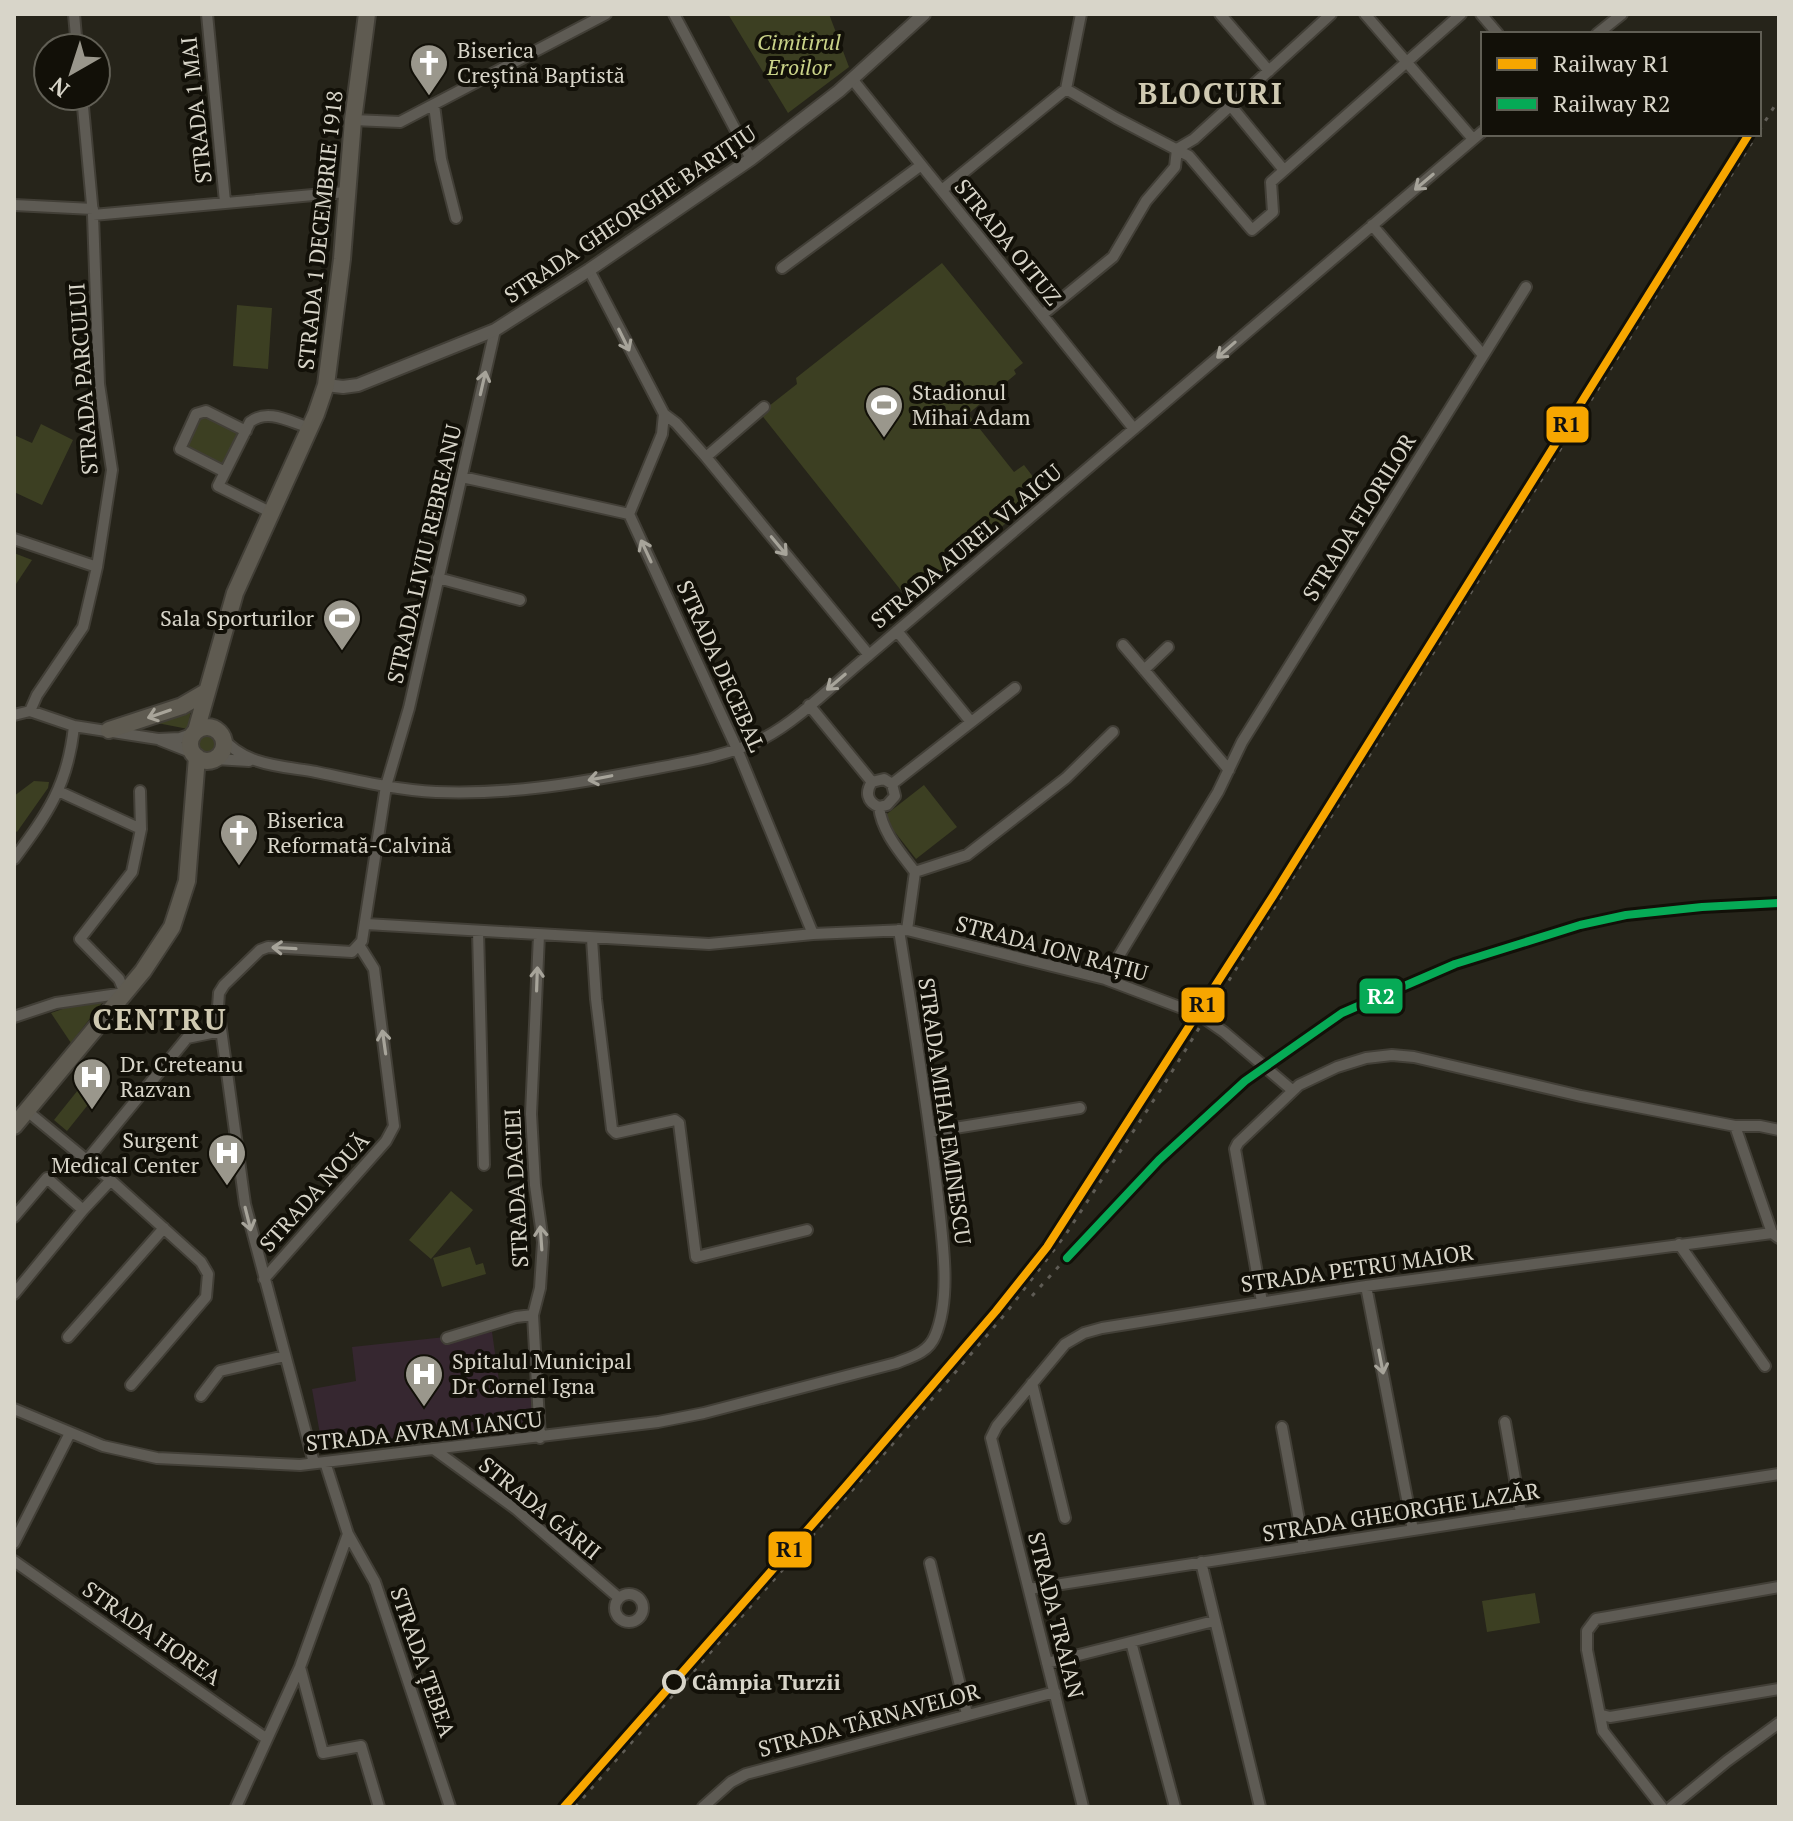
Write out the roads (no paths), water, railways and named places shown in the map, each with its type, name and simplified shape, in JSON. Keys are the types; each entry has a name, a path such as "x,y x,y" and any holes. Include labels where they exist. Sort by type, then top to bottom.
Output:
{"main road":[{"name":"STRADA 1 DECEMBRIE 1918","path":"195,732 235,593 310,428 326,385 367,14"},
{"name":"STRADA 1 DECEMBRIE 1918","path":"213,669 214,719 222,736"},
{"path":"109,730 182,706 206,692"},
{"path":"212,728 222,736 223,747 204,757 190,743 195,732 212,728"},
{"path":"14,1126 125,993 172,927 187,881 191,817 204,757"}],"street":[{"name":"STRADA 1 MAI","path":"207,14 225,202"},
{"path":"353,120 400,122 606,14"},
{"path":"674,14 751,159"},
{"name":"STRADA GHEORGHE BARIȚIU","path":"326,385 358,385 495,330 751,159 852,79 924,14"},
{"path":"942,190 1066,89 1081,14"},
{"path":"1220,14 1269,71"},
{"path":"1177,149 1194,139 1331,14"},
{"path":"1365,14 1473,139"},
{"path":"1066,89 1189,156 1252,230 1273,212 1271,182 1283,169 1461,14"},
{"path":"1481,14 1496,32"},
{"path":"1600,32 1622,14"},
{"name":"STRADA OITUZ","path":"852,79 1134,429"},
{"path":"434,105 441,159 456,218"},
{"path":"1231,106 1283,169"},
{"name":"STRADA PARCULUI","path":"30,711 37,695 83,627 97,567 112,470 99,384 93,212 84,112"},
{"name":"STRADA AUREL VLAICU","path":"255,760 386,786 434,792 494,792 553,787 676,764 737,749 765,737 869,655 1481,133"},
{"path":"1042,315 1113,257 1146,201 1175,167 1177,149"},
{"path":"782,268 920,166"},
{"path":"14,205 93,212 346,192"},
{"path":"1372,225 1483,355"},
{"path":"589,270 664,414 706,457 869,655"},
{"name":"STRADA FLORILOR","path":"1105,979 1229,770 1242,742 1526,287"},
{"name":"STRADA LIVIU REBREANU","path":"359,945 366,924 386,786 409,708 495,330"},
{"path":"706,457 764,407"},
{"path":"225,472 180,449 196,414 206,411 246,431"},
{"path":"462,477 629,514 662,434 664,414"},
{"path":"270,512 218,486 250,422 260,415 270,415 310,428"},
{"name":"STRADA DECEBAL","path":"629,514 737,749 813,934"},
{"path":"14,539 97,567"},
{"path":"438,578 520,600"},
{"path":"897,631 971,722"},
{"path":"1123,645 1229,770"},
{"path":"1144,670 1168,647"},
{"path":"892,784 1015,688"},
{"path":"809,705 872,782"},
{"path":"14,715 30,711 74,726 158,739 204,757 255,760"},
{"path":"14,859 40,824 58,791 71,759 74,726"},
{"path":"158,739 180,738 195,732"},
{"path":"879,807 889,836 915,872 967,855 1066,778 1113,732"},
{"path":"222,736 230,747 255,760"},
{"path":"881,779 892,784 895,791 893,800 879,807 872,803 868,796 872,782 881,779"},
{"path":"58,791 141,829"},
{"path":"14,1017 56,1003 125,993 119,979 80,939 132,872 141,829 140,791"},
{"name":"STRADA MIHAI EMINESCU","path":"915,872 903,930 944,1256 943,1297 935,1336 930,1344"},
{"name":"STRADA ION RAȚIU","path":"366,924 709,944 813,934 903,930 1105,979 1198,1014 1292,1090"},
{"path":"478,931 484,1165"},
{"name":"STRADA DACIEI","path":"539,935 531,1114 535,1185 543,1242 540,1288 533,1315 540,1438"},
{"path":"592,939 612,1129 616,1133 675,1120 679,1123 696,1257 807,1230"},
{"name":"STRADA ȚEBEA","path":"359,945 352,952 268,947 260,950 240,967 219,993 218,1007 245,1204 285,1356 320,1463 348,1534 375,1582 450,1807"},
{"name":"STRADA NOUĂ","path":"264,1279 386,1141 394,1126 374,969 359,945"},
{"path":"87,1160 187,1038 221,1031"},
{"path":"1262,1302 1235,1149 1292,1090 1337,1067 1366,1058 1392,1055 1414,1057 1581,1096 1735,1126 1776,1127"},
{"path":"930,1132 1080,1108"},
{"path":"27,1111 111,1180 201,1262 208,1274 206,1297 131,1385"},
{"path":"1735,1126 1775,1235"},
{"path":"14,1217 47,1178 83,1210"},
{"path":"14,1294 111,1180"},
{"path":"68,1337 164,1228"},
{"name":"STRADA PETRU MAIOR","path":"994,1432 1065,1344 1084,1333 1366,1286 1679,1244 1775,1235"},
{"path":"1679,1244 1765,1366"},
{"path":"1366,1286 1413,1530"},
{"path":"447,1338 516,1317 533,1315"},
{"name":"STRADA AVRAM IANCU","path":"14,1409 103,1446 157,1458 212,1463 320,1463 658,1422 896,1363 921,1353 930,1344"},
{"path":"201,1396 220,1371 285,1356"},
{"path":"1032,1383 1065,1518"},
{"path":"1505,1422 1521,1513"},
{"path":"1282,1427 1304,1547"},
{"name":"STRADA TRAIAN","path":"994,1432 993,1446 1083,1807"},
{"path":"14,1543 70,1433"},
{"name":"STRADA GĂRII","path":"435,1450 516,1509 619,1598"},
{"name":"STRADA GHEORGHE LAZĂR","path":"1029,1589 1779,1474"},
{"path":"236,1807 300,1667 348,1534"},
{"name":"STRADA HOREA","path":"14,1561 267,1739"},
{"path":"1201,1562 1260,1807"},
{"path":"930,1563 967,1714"},
{"path":"1662,1807 1603,1731 1587,1650 1587,1631 1596,1619 1779,1587"},
{"path":"1047,1663 1214,1621"},
{"path":"1131,1642 1175,1807"},
{"path":"300,1667 323,1753 361,1746 379,1807"},
{"path":"1602,1715 1610,1717 1779,1689"},
{"name":"STRADA TÂRNAVELOR","path":"703,1807 731,1782 746,1774 1055,1692"},
{"path":"1671,1807 1779,1723"}],"railway":[{"path":"1761,128 1779,99"},
{"path":"575,1807 953,1375 1006,1313 1066,1234 1163,1086 1756,136"},
{"path":"1032,1296 1135,1185 1247,1079 1320,1028 1380,995 1443,967 1575,927 1643,914 1711,906 1779,903"}],"rail line":[{"name":"R1","path":"564,1807 846,1486 1047,1247 1273,896 1748,136"},
{"name":"R2","path":"1067,1258 1159,1160 1245,1081 1342,1013 1455,964 1580,925 1626,915 1779,903"}],"place":[{"name":"Biserica Creștină Baptistă","path":"429,97"},
{"name":"Stadionul Mihai Adam","path":"884,439"},
{"name":"Sala Sporturilor","path":"342,652"},
{"name":"Biserica Reformată-Calvină","path":"239,867"},
{"name":"Dr. Creteanu Razvan","path":"92,1111"},
{"name":"Surgent Medical Center","path":"227,1187"},
{"name":"Spitalul Municipal Dr Cornel Igna","path":"424,1408"},
{"name":"Câmpia Turzii","path":"674,1682"}],"district":[{"name":"BLOCURI","path":"1211,94"},
{"name":"CENTRU","path":"160,1020"}],"park label":[{"name":"Cimitirul Eroilor","path":"799,54"}]}
